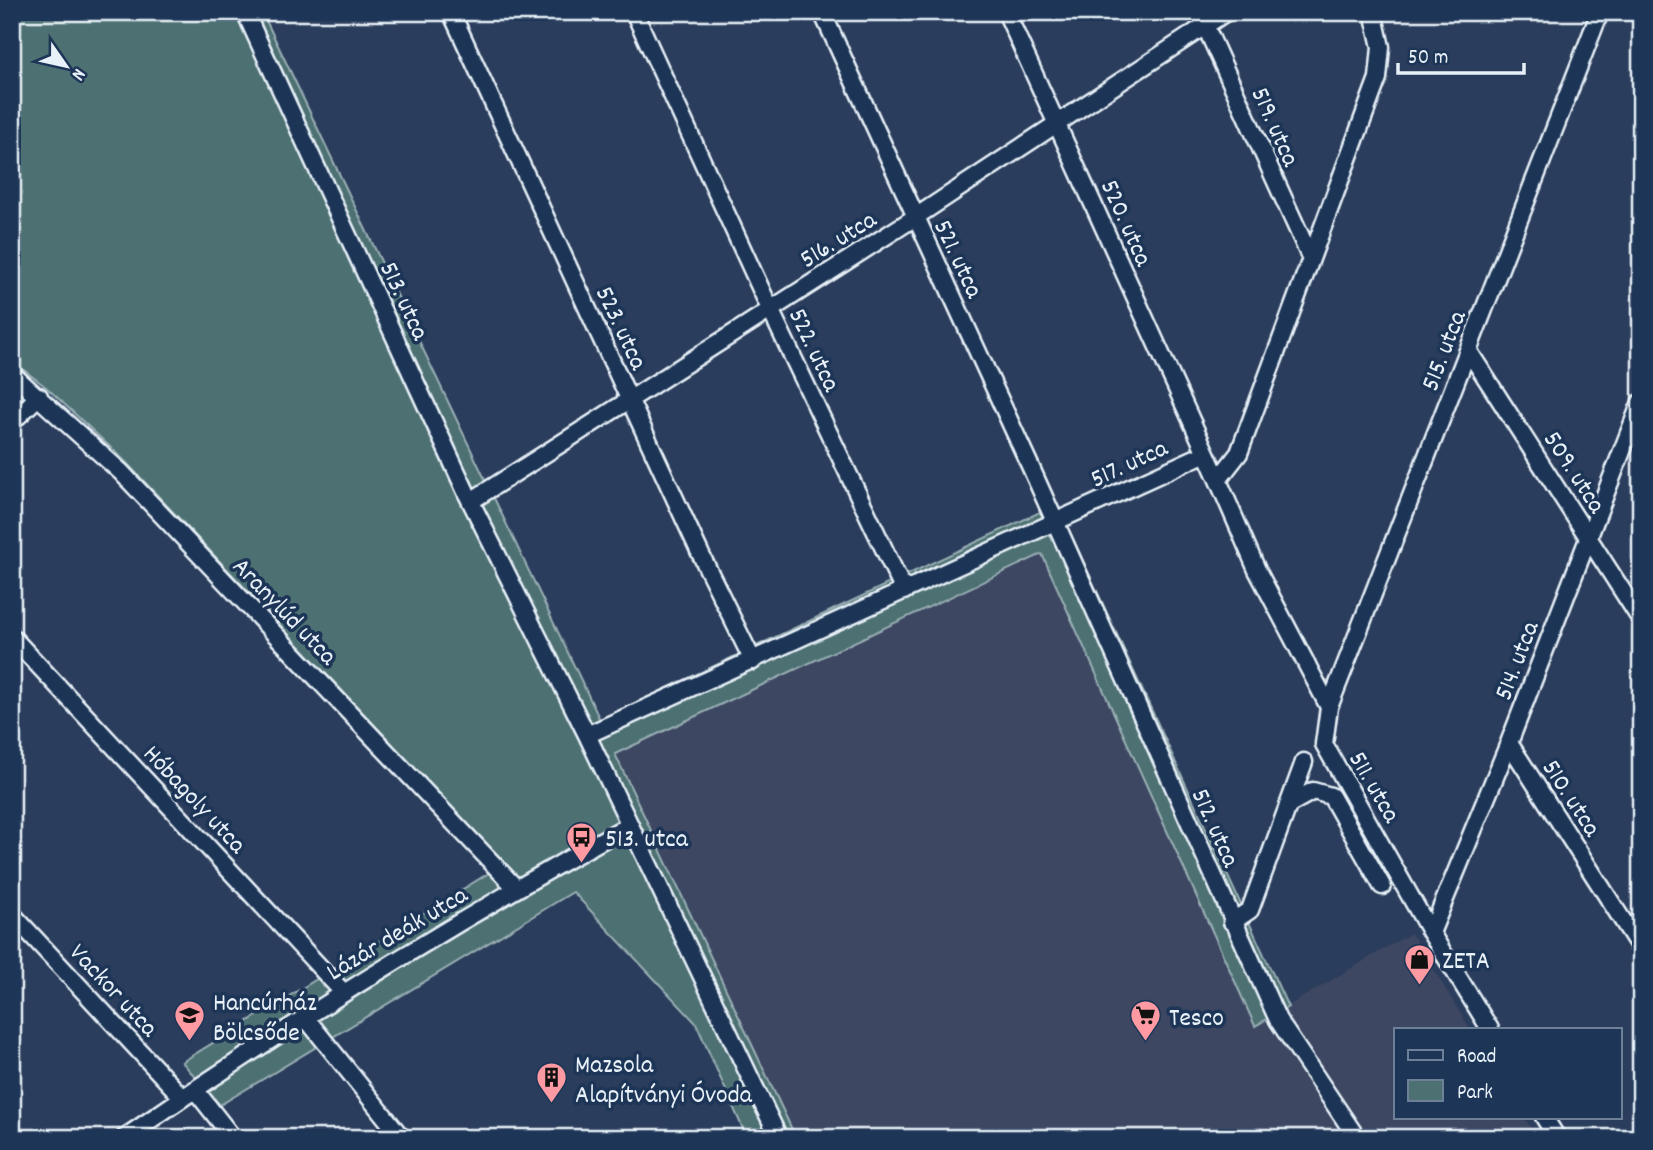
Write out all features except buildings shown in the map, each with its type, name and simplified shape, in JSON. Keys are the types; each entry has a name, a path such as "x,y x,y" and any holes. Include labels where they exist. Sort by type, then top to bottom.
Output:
{"street":[{"name":"513. utca","path":"245,12 471,501 587,736 779,1138"},
{"name":"523. utca","path":"451,12 753,662"},
{"name":"522. utca","path":"634,12 770,309 904,590"},
{"name":"521. utca","path":"822,12 1055,523"},
{"name":"520. utca","path":"1006,12 1206,453"},
{"name":"516. utca","path":"471,501 1057,124 1202,19 1226,12"},
{"path":"1329,707 1257,570 1219,480 1239,453 1378,78 1381,47 1373,12"},
{"name":"515. utca","path":"1329,707 1600,12"},
{"name":"519. utca","path":"1202,19 1311,259"},
{"name":"509. utca","path":"1468,350 1641,620"},
{"name":"Aranylúd utca","path":"12,374 121,472 516,888"},
{"path":"12,422 38,396"},
{"name":"514. utca","path":"1431,933 1509,744 1641,402"},
{"name":"517. utca","path":"587,736 1206,453 1219,480"},
{"name":"512. utca","path":"1055,523 1278,1020 1357,1138"},
{"name":"Hóbagoly utca","path":"12,638 343,992"},
{"name":"511. utca","path":"1329,707 1324,744 1431,933 1489,1028"},
{"name":"510. utca","path":"1509,744 1641,948"},
{"path":"1232,922 1250,910 1304,762"},
{"name":"511. utca","path":"1288,806 1313,791 1331,796 1382,886"},
{"name":"Lázár deák utca","path":"124,1138 343,992 516,888 629,825"},
{"name":"Vackor utca","path":"12,914 233,1138"},
{"path":"305,1017 402,1138"},
{"path":"1545,1118 1557,1138"}],"shaded area":[{"path":"1042,554 1254,1026 1411,933 1469,1028 1394,1028 1394,1118 1525,1118 1537,1138 796,1138 615,754"}],"green space":[{"path":"12,12 262,12 600,720 1057,504 1288,1007 1255,1026 1042,554 615,754 796,1138 747,1138 696,1023 573,892 220,1105 182,1062 505,863 124,460 46,387 12,361"}],"place":[{"name":"513. utca","path":"582,864"},
{"name":"ZETA","path":"1419,986"},
{"name":"Hancúrház Bölcsőde","path":"190,1043"},
{"name":"Tesco","path":"1146,1043"},
{"name":"Mazsola Alapítványi Óvoda","path":"552,1105"}]}
